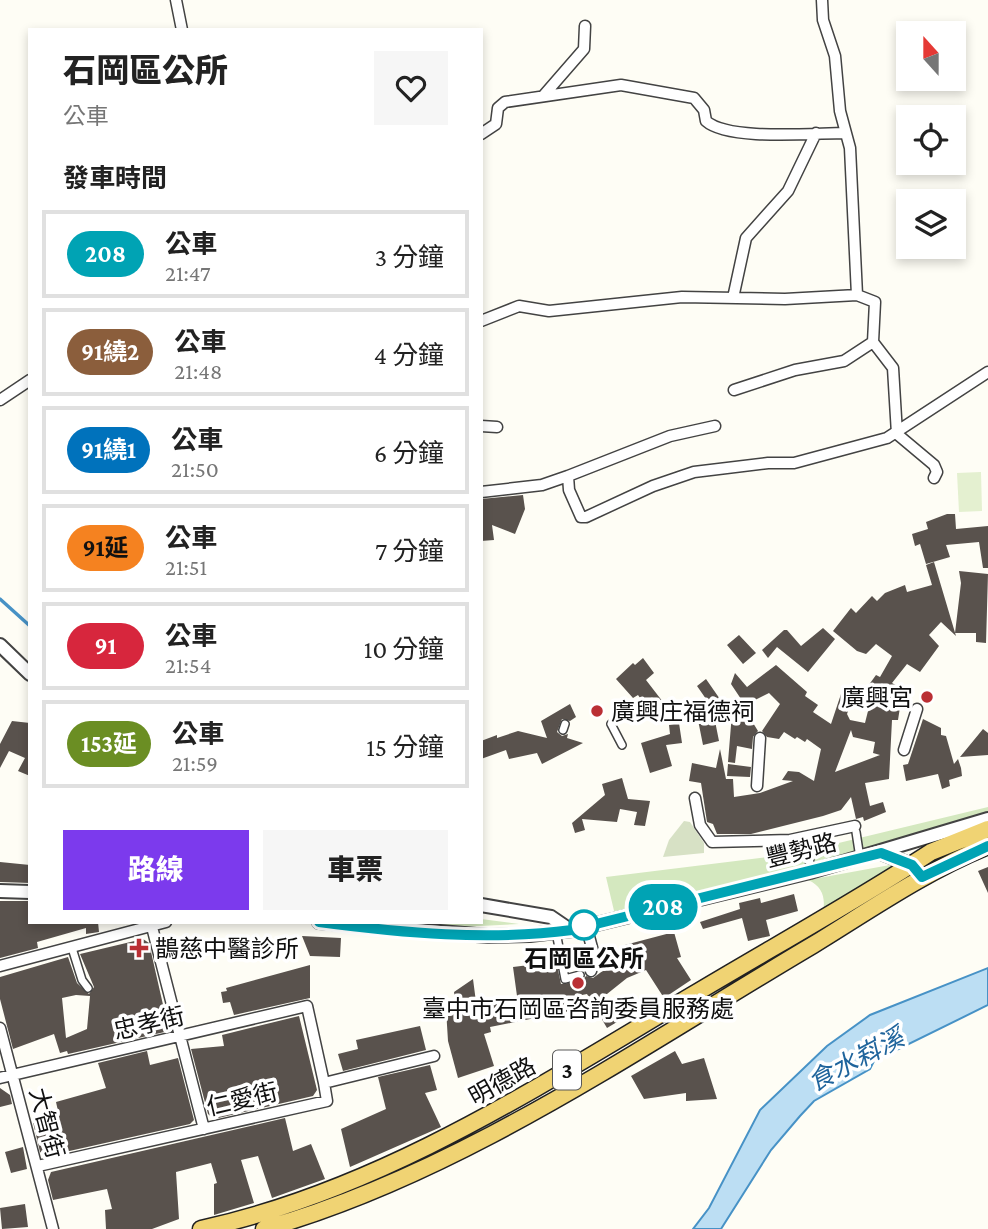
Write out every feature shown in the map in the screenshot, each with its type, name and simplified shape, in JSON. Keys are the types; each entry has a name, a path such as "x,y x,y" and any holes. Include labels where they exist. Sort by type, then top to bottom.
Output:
{"main road":[{"name":"3","path":"917,871 931,852 988,829"},
{"name":"3","path":"917,871 988,846"},
{"name":"明德路","path":"201,1229 284,1206 351,1181 458,1132 917,871"},
{"name":"明德路","path":"264,1229 356,1199 548,1104 917,871"}],"street":[{"path":"176,0 182,28"},
{"path":"822,0 823,20 835,56 845,133 850,148 855,198 857,295"},
{"path":"544,95 584,49 585,26"},
{"path":"483,133 496,124 500,104 621,85 694,98 704,110 706,121 716,129 767,135 845,133"},
{"path":"733,298 746,238 788,191 816,133"},
{"path":"483,320 519,306 549,311 682,297 785,299 857,295 875,302 873,342 893,368 897,434 934,465 937,472 934,478"},
{"path":"734,390 795,370 844,361 873,342"},
{"path":"568,477 569,489 581,517 586,517 653,486 694,472 794,463 897,434 988,372"},
{"path":"0,400 28,381"},
{"path":"483,492 542,485 670,436 715,425"},
{"path":"483,426 497,427"},
{"path":"0,645 28,672"},
{"path":"904,750 917,709"},
{"path":"611,724 622,745"},
{"path":"757,786 756,767 760,738"},
{"path":"695,798 700,825 712,842 812,841 855,829 860,858"},
{"name":"豐勢路","path":"357,924 415,927 488,936 569,930 810,872 988,819"},
{"path":"810,872 812,841"},
{"path":"881,853 917,871"},
{"path":"0,891 28,892"},
{"path":"483,905 551,917 569,930"},
{"path":"0,966 160,924"},
{"path":"586,925 595,959 591,971"},
{"path":"152,927 204,1129"},
{"path":"556,932 565,979 580,975"},
{"path":"72,948 82,980 88,988"},
{"name":"忠孝街","path":"0,1079 307,1006 324,1083"},
{"name":"大智街","path":"0,1028 53,1229"},
{"path":"324,1083 434,1056"},
{"name":"仁愛街","path":"38,1166 327,1101 324,1083"}],"green space":[{"path":"981,472 982,511 959,512 957,473"},
{"path":"988,807 988,815 876,852 615,915 606,877 793,854"},
{"path":"684,821 690,822 704,843 704,853 663,857 669,840"},
{"path":"890,865 905,869 821,920 823,897 818,887 808,880"},
{"path":"483,919 519,924 441,928 438,924 483,924"}],"water":[{"name":"食水嵙溪","path":"988,968 988,1005 874,1061 870,1069 814,1101 771,1150 721,1229 693,1229 709,1208 760,1110 827,1046 870,1015"}],"building":[{"path":"523,495 525,509 515,534 492,525 494,540 483,541 483,499"},
{"path":"947,514 955,514 956,529 988,526 988,568 983,568 979,542 946,545 950,557 926,564 920,544 915,546 912,534 928,529 926,522"},
{"path":"934,562 956,636 941,622 929,635 939,646 920,672 907,664 892,683 899,687 901,701 898,720 892,720 889,779 865,783 870,806 883,802 886,812 864,821 863,817 856,819 851,797 841,810 823,816 751,834 717,834 713,824 707,822 701,783 689,781 692,763 716,768 720,749 726,779 733,779 734,797 760,793 793,781 782,780 788,771 799,772 814,781 821,749 807,739 805,742 797,737 795,739 784,732 779,739 767,737 762,731 780,704 769,693 745,705 731,684 735,673 747,687 776,665 807,692 805,696 818,705 813,712 831,724 843,688 854,694 847,714 850,720 865,723 872,695 863,693 876,675 880,677 892,656 876,644 866,654 857,651 833,631 851,608 856,613 872,596 877,601 885,593 905,585 907,592 932,585 926,565","holes":["851,730 853,737 875,742 873,753 880,755 835,772"]},
{"path":"959,571 988,574 986,643 976,642 976,633 955,633 961,583"},
{"path":"823,628 835,639 808,672 777,647 768,658 762,650 784,630 801,646"},
{"path":"739,635 756,653 743,664 727,645"},
{"path":"643,658 654,673 646,680 663,702 645,705 638,695 633,698 616,679 633,663 635,665"},
{"path":"706,679 722,702 713,709 697,686"},
{"path":"570,704 576,717 570,721 562,719 557,732 562,736 568,734 567,738 583,743 542,764 537,753 509,759 506,750 483,758 483,740 497,735 497,738 518,731 547,738 541,721"},
{"path":"742,705 758,731 753,737 752,749 737,746 735,763 728,762 732,713"},
{"path":"714,716 719,741 703,745 698,720"},
{"path":"923,719 941,728 941,735 946,736 954,764 958,759 961,768 962,776 949,780 950,786 942,789 938,774 906,781 903,765 908,764"},
{"path":"12,721 28,723 28,775 18,771 25,758 9,751 0,768 0,744"},
{"path":"679,723 682,743 666,745 672,766 650,773 641,743 670,734 669,725"},
{"path":"983,729 988,733 988,755 960,757"},
{"path":"728,764 751,767 750,777 727,776"},
{"path":"622,778 628,799 650,801 645,826 634,825 637,812 620,809 617,822 582,819 585,830 575,833 572,823 605,795 602,784"},
{"path":"0,862 28,865 28,883 0,882"},
{"path":"988,867 988,893 978,871"},
{"path":"794,894 798,911 766,920 770,936 748,941 742,918 703,929 700,922 740,909 739,903 760,898 761,903"},
{"path":"0,901 28,901 28,924 98,924 99,932 86,934 86,928 37,942 38,948 0,958"},
{"path":"674,932 681,957 677,958 691,980 664,998 646,970 627,978 602,998 617,1022 607,1028 587,994 567,998 570,1011 490,1027 491,1032 484,1034 494,1066 458,1078 448,1041 446,1009 456,1004 454,992 473,979 476,1002 517,996 513,967 545,963 542,950 553,947 561,984 582,981 586,976 593,978 604,970 626,965 621,946"},
{"path":"302,936 341,938 340,957 310,956"},
{"path":"143,939 149,943 169,1031 68,1054 67,1051 60,1053 54,1034 13,1049 0,999 0,977 68,957 77,983 89,994 94,987 80,954","holes":["90,996 87,1029 66,1038 62,998"]},
{"path":"310,965 310,998 234,1015 230,1002 223,1003 221,992 227,991 226,988"},
{"path":"299,1016 317,1090 313,1096 214,1119 208,1114 191,1049 224,1046 222,1035"},
{"path":"420,1026 426,1050 343,1071 338,1054 358,1049 356,1040"},
{"path":"147,1051 150,1065 178,1058 194,1120 190,1124 47,1156 40,1152 33,1122 54,1116 58,1111 56,1102 106,1088 98,1063"},
{"path":"675,1051 682,1064 704,1058 717,1099 686,1101 686,1093 644,1099 631,1076"},
{"path":"430,1065 437,1090 425,1093 441,1127 350,1167 341,1129 386,1109 378,1077"},
{"path":"0,1088 10,1095 12,1104 0,1107"},
{"path":"285,1118 293,1151 311,1144 325,1179 272,1198 258,1156 241,1160 254,1203 214,1215 214,1184 217,1183 211,1163 176,1172 179,1219 152,1229 106,1229 105,1210 112,1209 107,1189 53,1200 48,1180 51,1172"},
{"path":"23,1147 27,1169 11,1173 5,1152"},
{"path":"25,1204 28,1227 2,1229 0,1208"}],"waterway":[{"path":"0,599 28,624"}],"bus line":[{"name":"208","path":"332,924 415,932 530,935 572,930 881,853 912,865 922,877 988,846"}],"place":[{"name":"廣興宮","path":"927,697"},
{"name":"廣興庄福德祠","path":"597,711"},
{"name":"石岡區公所","path":"584,925"},
{"name":"鵲慈中醫診所","path":"139,948"},
{"name":"臺中市石岡區咨詢委員服務處","path":"578,983"}]}
